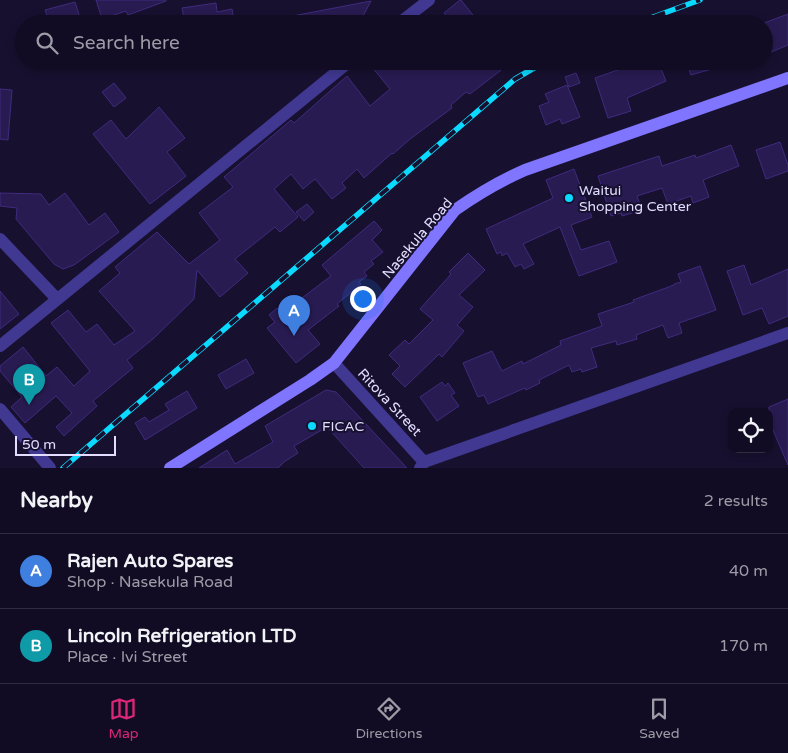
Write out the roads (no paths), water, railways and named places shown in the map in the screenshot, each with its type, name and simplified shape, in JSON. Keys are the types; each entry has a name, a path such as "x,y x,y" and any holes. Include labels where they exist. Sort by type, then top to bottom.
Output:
{"main road":[{"name":"Nasekula Road","path":"170,468 334,363 455,210 497,182 525,170 788,78"}],"street":[{"path":"410,15 429,0"},
{"path":"0,346 339,70"},
{"path":"0,239 57,300"},
{"path":"422,465 788,332"},
{"name":"Ritova Street","path":"334,363 422,465"},
{"path":"0,409 50,468"}],"railway":[{"path":"659,15 700,0"},
{"path":"63,468 515,79 530,70"}],"place":[{"name":"Waitui Shopping Center","path":"569,198"},
{"name":"Rajen Auto Spares","path":"294,336"},
{"name":"Lincoln Refrigeration LTD","path":"29,405"},
{"name":"FICAC","path":"312,426"}]}
